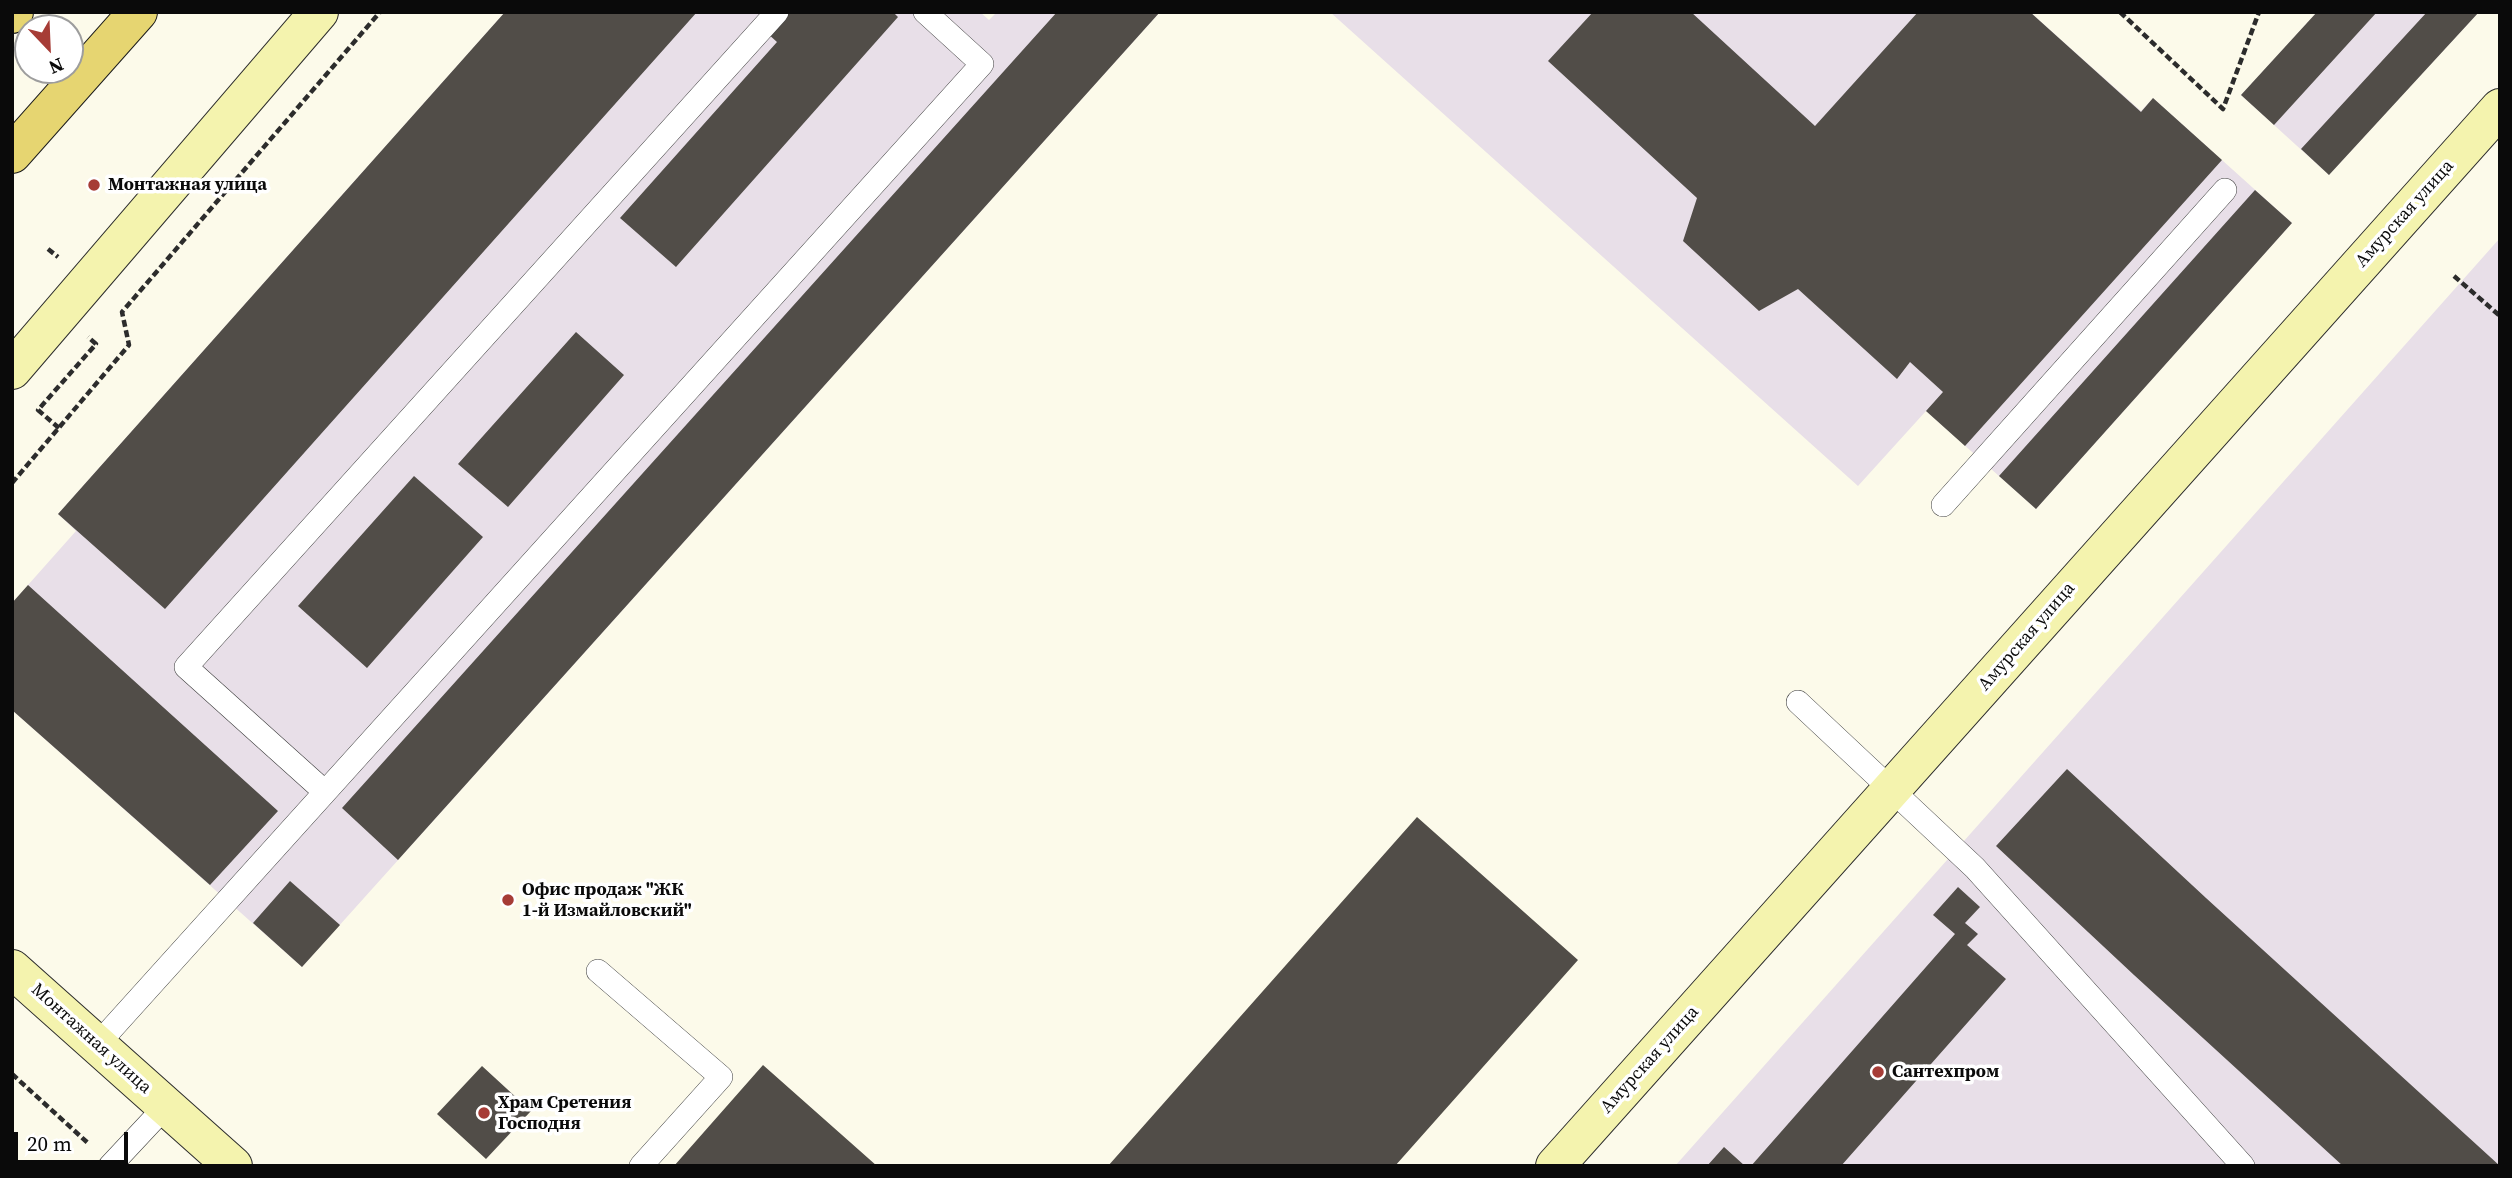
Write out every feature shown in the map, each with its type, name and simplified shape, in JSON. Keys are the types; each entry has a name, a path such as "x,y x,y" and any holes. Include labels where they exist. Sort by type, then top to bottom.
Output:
{"main road":[{"path":"12,154 138,12"}],"street":[{"path":"12,370 307,21"},
{"name":"Амурская улица","path":"1555,1166 2500,108"},
{"name":"Монтажная улица","path":"12,969 233,1166"}],"lane":[{"path":"325,792 186,667 777,12"},
{"path":"97,1045 982,64 925,12"},
{"path":"1943,505 2225,190"},
{"path":"1798,702 1975,868 2243,1166"},
{"path":"598,971 721,1077 640,1166"},
{"path":"110,1165 166,1105"}],"path":[{"path":"12,483 129,345 122,312 380,12"},
{"path":"2120,12 2223,109 2259,12"},
{"path":"2454,276 2500,316"},
{"path":"54,391 38,410 59,428"},
{"path":"12,1074 110,1165"}],"shaded area":[{"path":"505,12 980,12 989,20 997,12 1160,12 302,967 12,710 12,603 76,531 58,514"},
{"path":"1330,12 2030,12 2141,111 2153,98 2292,223 2036,509 1926,411 1858,486"},
{"path":"2317,12 2479,12 2329,175 2241,95"},
{"path":"2500,238 2500,1166 1675,1166"}],"building":[{"path":"505,12 697,12 165,609 58,514"},
{"path":"786,12 893,12 898,17 676,267 620,218 777,42 767,33"},
{"path":"1057,12 1160,12 398,860 342,808"},
{"path":"1593,12 1691,12 1815,126 1918,12 2030,12 2141,112 2153,98 2222,160 1965,446 1926,411 1943,392 1910,362 1897,379 1798,289 1759,311 1683,241 1697,198 1548,61"},
{"path":"2317,12 2377,12 2274,125 2241,95"},
{"path":"2427,12 2479,12 2329,175 2301,149"},
{"path":"2255,190 2292,223 2036,509 1999,476"},
{"path":"576,332 624,375 508,507 458,464"},
{"path":"414,476 483,537 367,668 298,606"},
{"path":"28,585 278,811 210,885 12,710 12,603"},
{"path":"2067,769 2500,1166 2343,1166 2134,975 1996,846"},
{"path":"1417,817 1578,960 1395,1166 1108,1166"},
{"path":"290,881 340,925 302,967 253,923"},
{"name":"Сантехпром","path":"1958,887 1980,907 1965,923 1978,934 1967,945 2006,979 1841,1166 1751,1166 1955,934 1933,915"},
{"path":"763,1065 877,1166 674,1166"},
{"name":"Храм Сретения Господня","path":"482,1066 531,1111 486,1159 437,1114"},
{"path":"1724,1147 1745,1166 1707,1166"}],"place":[{"name":"Монтажная улица","path":"94,185"},
{"name":"Офис продаж \"ЖК 1-й Измайловский\"","path":"508,900"},
{"name":"Сантехпром","path":"1878,1072"},
{"name":"Храм Сретения Господня","path":"484,1113"}]}
